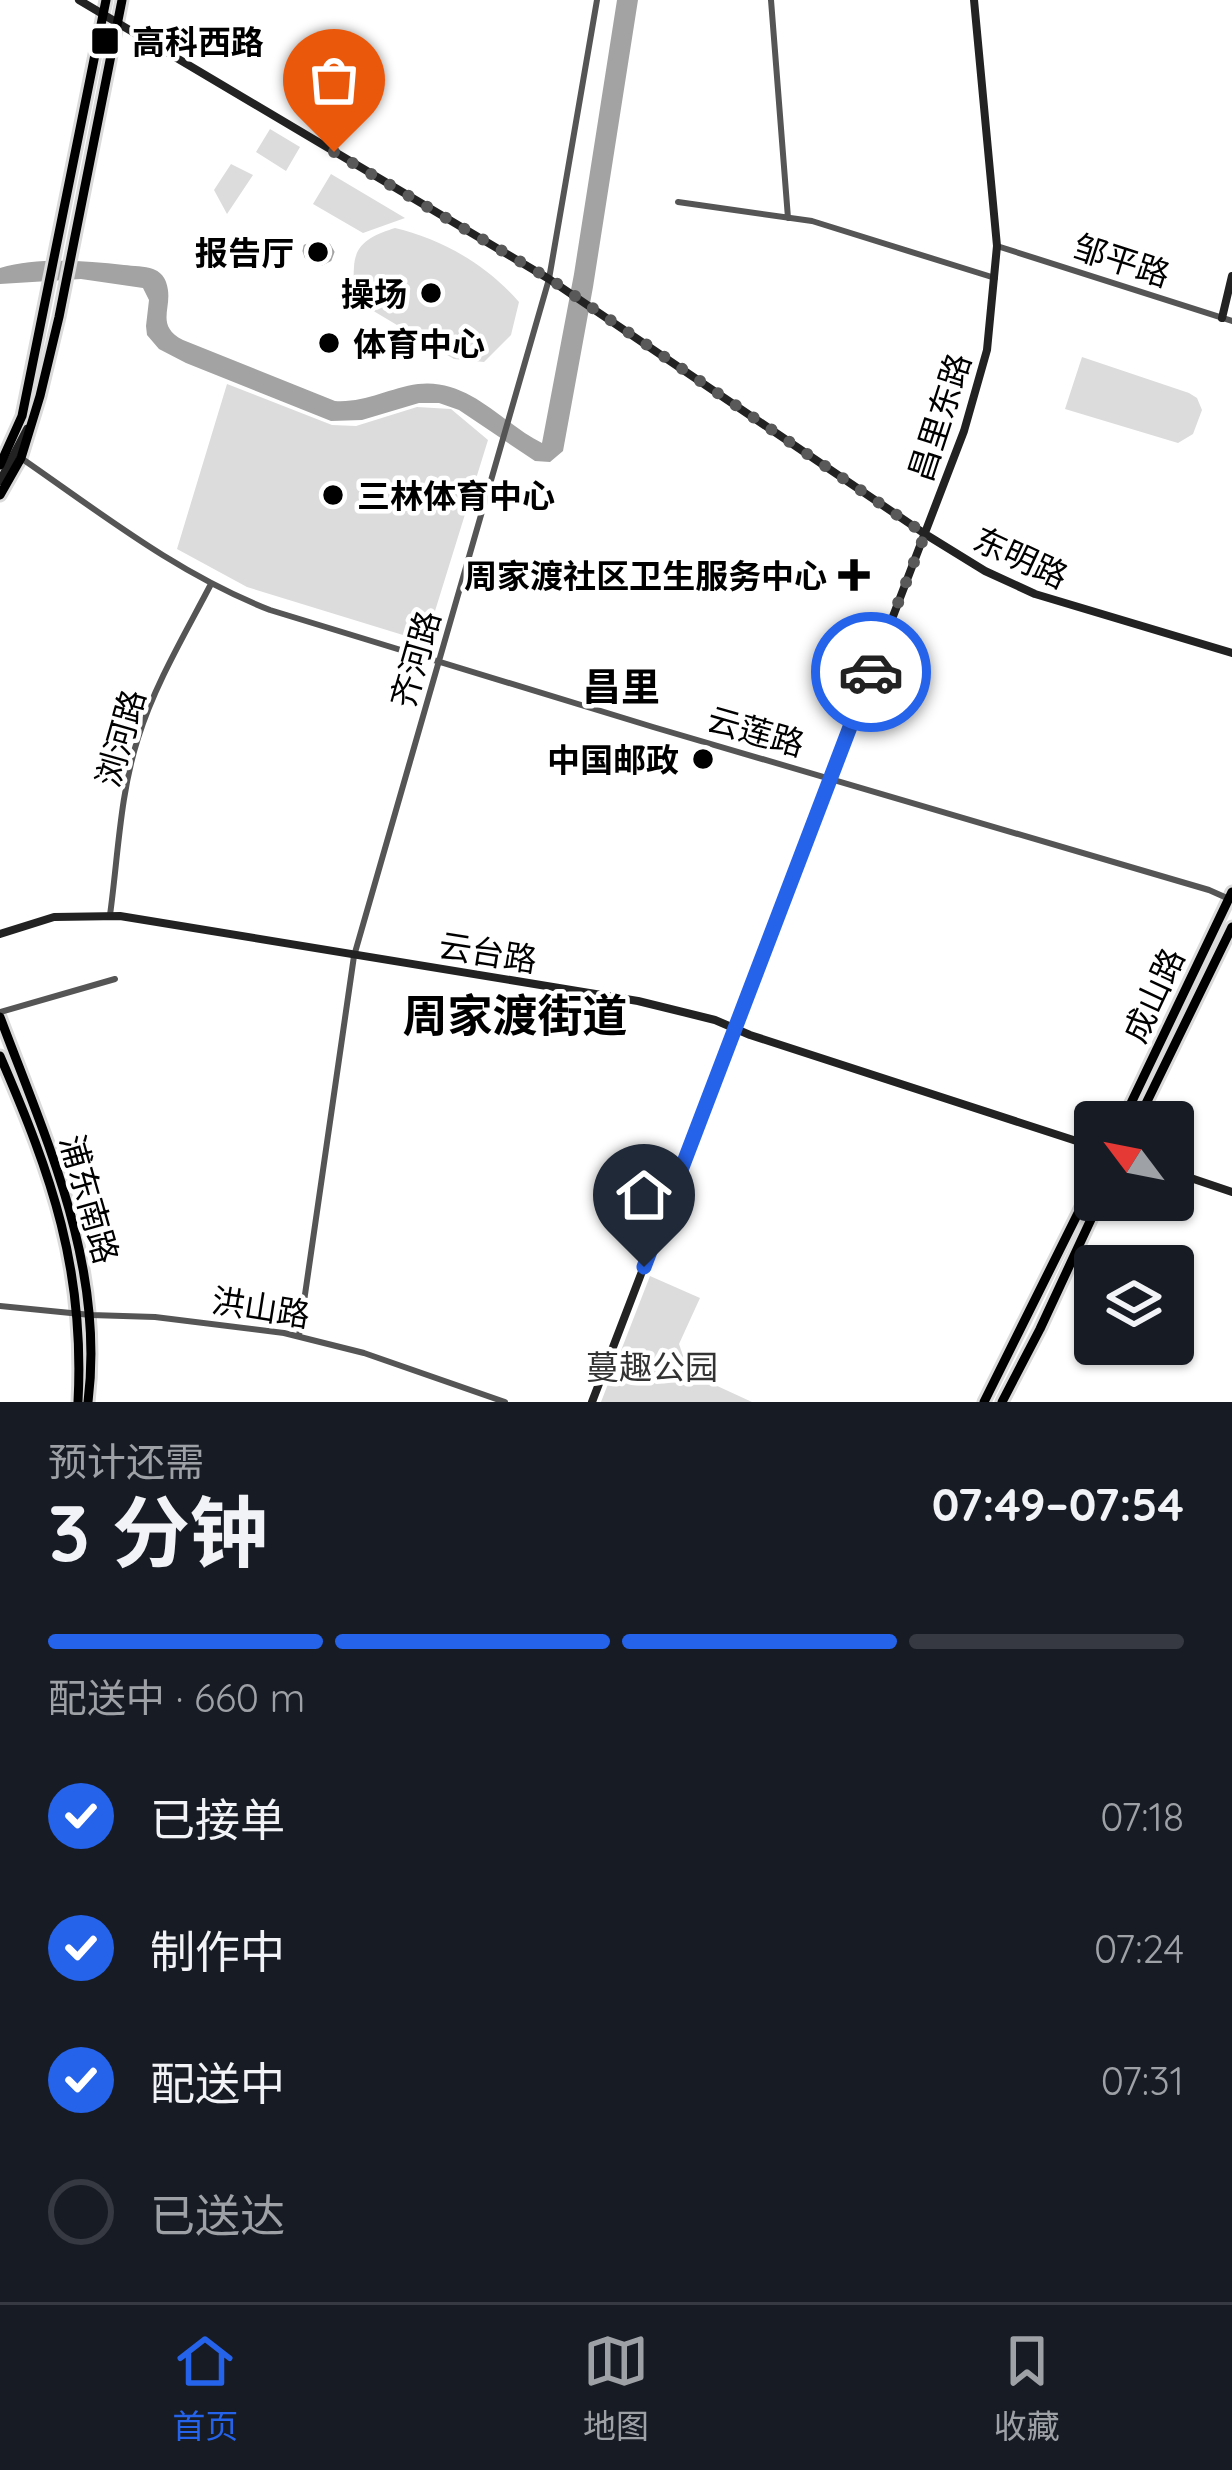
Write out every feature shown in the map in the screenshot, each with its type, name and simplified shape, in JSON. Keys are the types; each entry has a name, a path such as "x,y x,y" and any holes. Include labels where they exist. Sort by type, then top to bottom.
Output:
{"main road":[{"path":"0,465 22,416 106,0"},
{"path":"0,495 21,458 58,317 122,0"},
{"name":"成山路","path":"1132,1101 1231,897"},
{"name":"成山路","path":"1147,1101 1232,927"},
{"name":"浦东南路","path":"0,1014 67,1195 82,1250 91,1315 88,1402"},
{"name":"浦东南路","path":"0,1056 35,1137 69,1249 76,1313 77,1402"},
{"path":"984,1402 1074,1221"},
{"path":"1002,1402 1090,1221"}],"street":[{"name":"东明路","path":"79,0 550,279 986,571 1035,594 1232,653"},
{"name":"齐河路","path":"299,1336 354,956 550,279 596,0"},
{"path":"771,0 788,218"},
{"name":"昌里东路","path":"592,1402 964,431 983,368 998,246 974,0"},
{"path":"678,202 812,220 995,278"},
{"name":"邹平路","path":"998,246 1227,319"},
{"path":"1227,319 1232,276"},
{"path":"0,481 35,410"},
{"name":"云莲路","path":"21,458 153,550 270,610 1231,897"},
{"name":"浏河路","path":"110,916 136,742 212,584"},
{"name":"云台路","path":"0,934 55,916 110,916 621,998 696,1015 1074,1140"},
{"path":"0,1014 115,980"},
{"path":"1194,1179 1232,1192"},
{"name":"洪山路","path":"0,1306 154,1317 299,1336 505,1402"}],"green space":[{"path":"270,129 300,147 286,171 256,152"},
{"path":"231,164 253,175 227,214 214,190"},
{"path":"331,174 405,218 363,233 313,204"},
{"name":"操场","path":"395,228 463,255 519,302 511,335 484,362 454,359 350,297 358,251 373,237"},
{"path":"1082,357 1197,398 1202,410 1193,434 1178,443 1065,409"},
{"name":"三林体育中心","path":"227,384 332,425 356,426 417,407 451,409 488,440 431,624 416,639 247,587 177,549"},
{"name":"蔓趣公园","path":"650,1276 700,1298 679,1344 689,1373 752,1402 601,1402"}],"shaded area":[{"path":"617,0 638,0 563,451 550,462 535,461 459,410 439,403 419,403 362,420 331,421 186,363 159,349 147,335 149,300 143,288 81,279 0,284 0,268 30,262 150,268 165,280 169,328 183,340 335,401 418,384 453,388 542,443"}],"waterway":[{"path":"321,241 333,252 322,264 306,257 304,251 305,246 321,241"}],"way so far":[{"path":"334,152 550,279 925,534 871,672"}],"place":[{"name":"高科西路","path":"105,41"},
{"name":"报告厅","path":"318,252"},
{"name":"操场","path":"431,293"},
{"name":"体育中心","path":"329,343"},
{"name":"三林体育中心","path":"333,495"},
{"name":"周家渡社区卫生服务中心","path":"854,575"},
{"name":"中国邮政","path":"703,759"}],"district":[{"name":"昌里","path":"621,686"},
{"name":"周家渡街道","path":"515,1015"}],"route":[{"path":"644,1267 871,672"}]}
